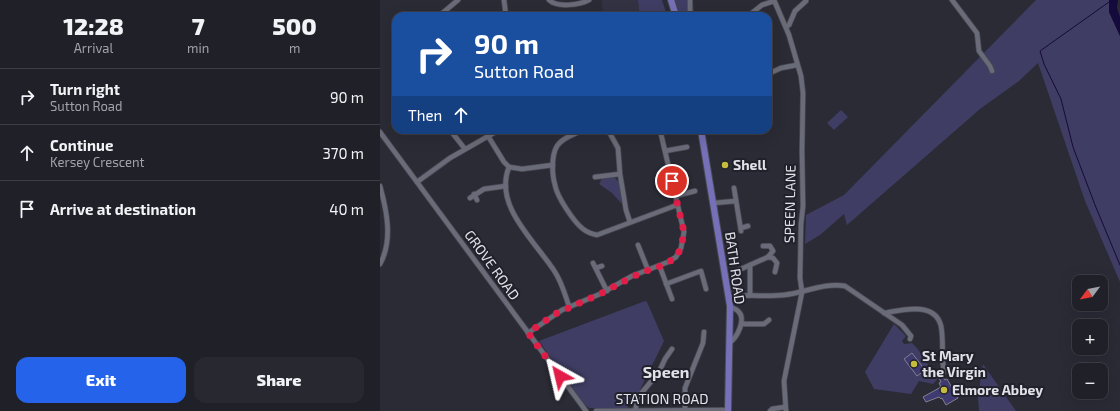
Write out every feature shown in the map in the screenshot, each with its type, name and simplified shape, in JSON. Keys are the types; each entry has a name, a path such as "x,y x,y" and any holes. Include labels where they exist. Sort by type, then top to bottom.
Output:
{"main road":[{"path":"671,0 675,12"},
{"name":"BATH ROAD","path":"702,134 730,306 728,410"}],"street":[{"path":"445,12 458,0"},
{"path":"504,0 506,12"},
{"path":"549,0 555,4 569,4 589,0"},
{"path":"690,0 690,12"},
{"path":"753,12 762,5 774,0"},
{"name":"SPEEN LANE","path":"774,0 786,27 801,76 803,93 803,206 800,270 802,292 784,382 785,409"},
{"path":"952,0 977,33 979,51 992,71"},
{"path":"786,27 789,25 794,11 806,1"},
{"path":"772,72 781,68 797,65"},
{"name":"GROVE ROAD","path":"380,132 586,411"},
{"path":"453,134 465,149"},
{"path":"417,182 465,149 491,134"},
{"path":"575,134 560,142 555,151 555,186 564,205 582,228 589,233 597,235 677,205"},
{"path":"610,134 618,148 620,174 626,210 630,222"},
{"path":"528,333 549,317 569,306 607,291 632,276 660,267 676,257 683,244 684,232 661,134"},
{"path":"488,136 504,162 509,167 518,169 554,165"},
{"path":"665,151 687,147"},
{"path":"509,167 506,174 506,186 510,208 514,216 554,266 569,306"},
{"path":"595,177 620,174"},
{"path":"380,186 386,207 388,234 385,255 380,264"},
{"path":"470,198 474,194 487,189 506,186"},
{"path":"734,188 741,229 748,226"},
{"path":"675,196 695,191"},
{"path":"474,194 477,200"},
{"path":"714,203 736,201"},
{"path":"638,245 648,270"},
{"path":"739,270 768,257 773,251 772,248 770,246 763,246"},
{"path":"768,257 773,258 777,263 775,272"},
{"path":"593,263 607,291"},
{"path":"750,265 750,295"},
{"path":"596,268 602,266"},
{"path":"660,267 672,299"},
{"path":"666,284 701,271 706,289"},
{"path":"729,298 750,295 785,295 833,286 845,286 902,325 909,332 911,336 910,339"},
{"path":"729,343 736,336 741,324 740,314 730,306"},
{"path":"884,313 919,308 928,310 935,316 940,324 944,372"},
{"path":"741,324 764,324 769,320"},
{"path":"684,410 685,388 706,343 704,332"},
{"path":"635,410 639,396 659,372 672,349"},
{"path":"770,411 772,409 785,409"},
{"name":"STATION ROAD","path":"596,411 728,410"}],"shaded area":[{"path":"602,0 662,0 666,12 603,12"},
{"path":"638,0 662,0 666,12 640,12"},
{"path":"675,0 693,0 694,12 679,12"},
{"path":"1036,0 1109,0 1109,12 1120,36 1120,282 1085,201 1038,63 1019,81 980,109 847,225 844,214 820,235 805,244 806,215 844,195"},
{"path":"1109,0 1118,0 1117,8 1120,17 1120,36 1109,12"},
{"path":"841,110 848,117 834,130 827,123"},
{"path":"613,176 619,181 622,204 612,193 599,184 603,177"},
{"path":"645,301 647,302 664,341 635,400 627,400 628,408 589,408 584,404 539,341"},
{"path":"894,324 906,336 902,341 904,344 912,343 933,372 936,370 940,376 933,384 919,381 911,394 874,389 865,372"},
{"path":"983,364 1016,411 979,411 978,396"}],"building":[{"name":"St Mary the Virgin","path":"912,353 925,370 917,376 904,359"},
{"name":"Elmore Abbey","path":"942,376 945,380 947,379 958,398 946,405 942,398 941,399 939,397 926,402 923,397 941,387 939,378"}],"waterway":[{"path":"1109,2 1040,51 1044,64 1061,99 1073,147 1120,265"}],"place":[{"name":"Shell","path":"725,165"},
{"name":"St Mary the Virgin","path":"914,364"},
{"name":"Elmore Abbey","path":"944,390"}],"district":[{"name":"Speen","path":"666,372"}],"route":[{"path":"560,376 528,333 543,321 569,306 600,294 632,276 660,267 676,257 683,244 684,232 672,181"}]}
